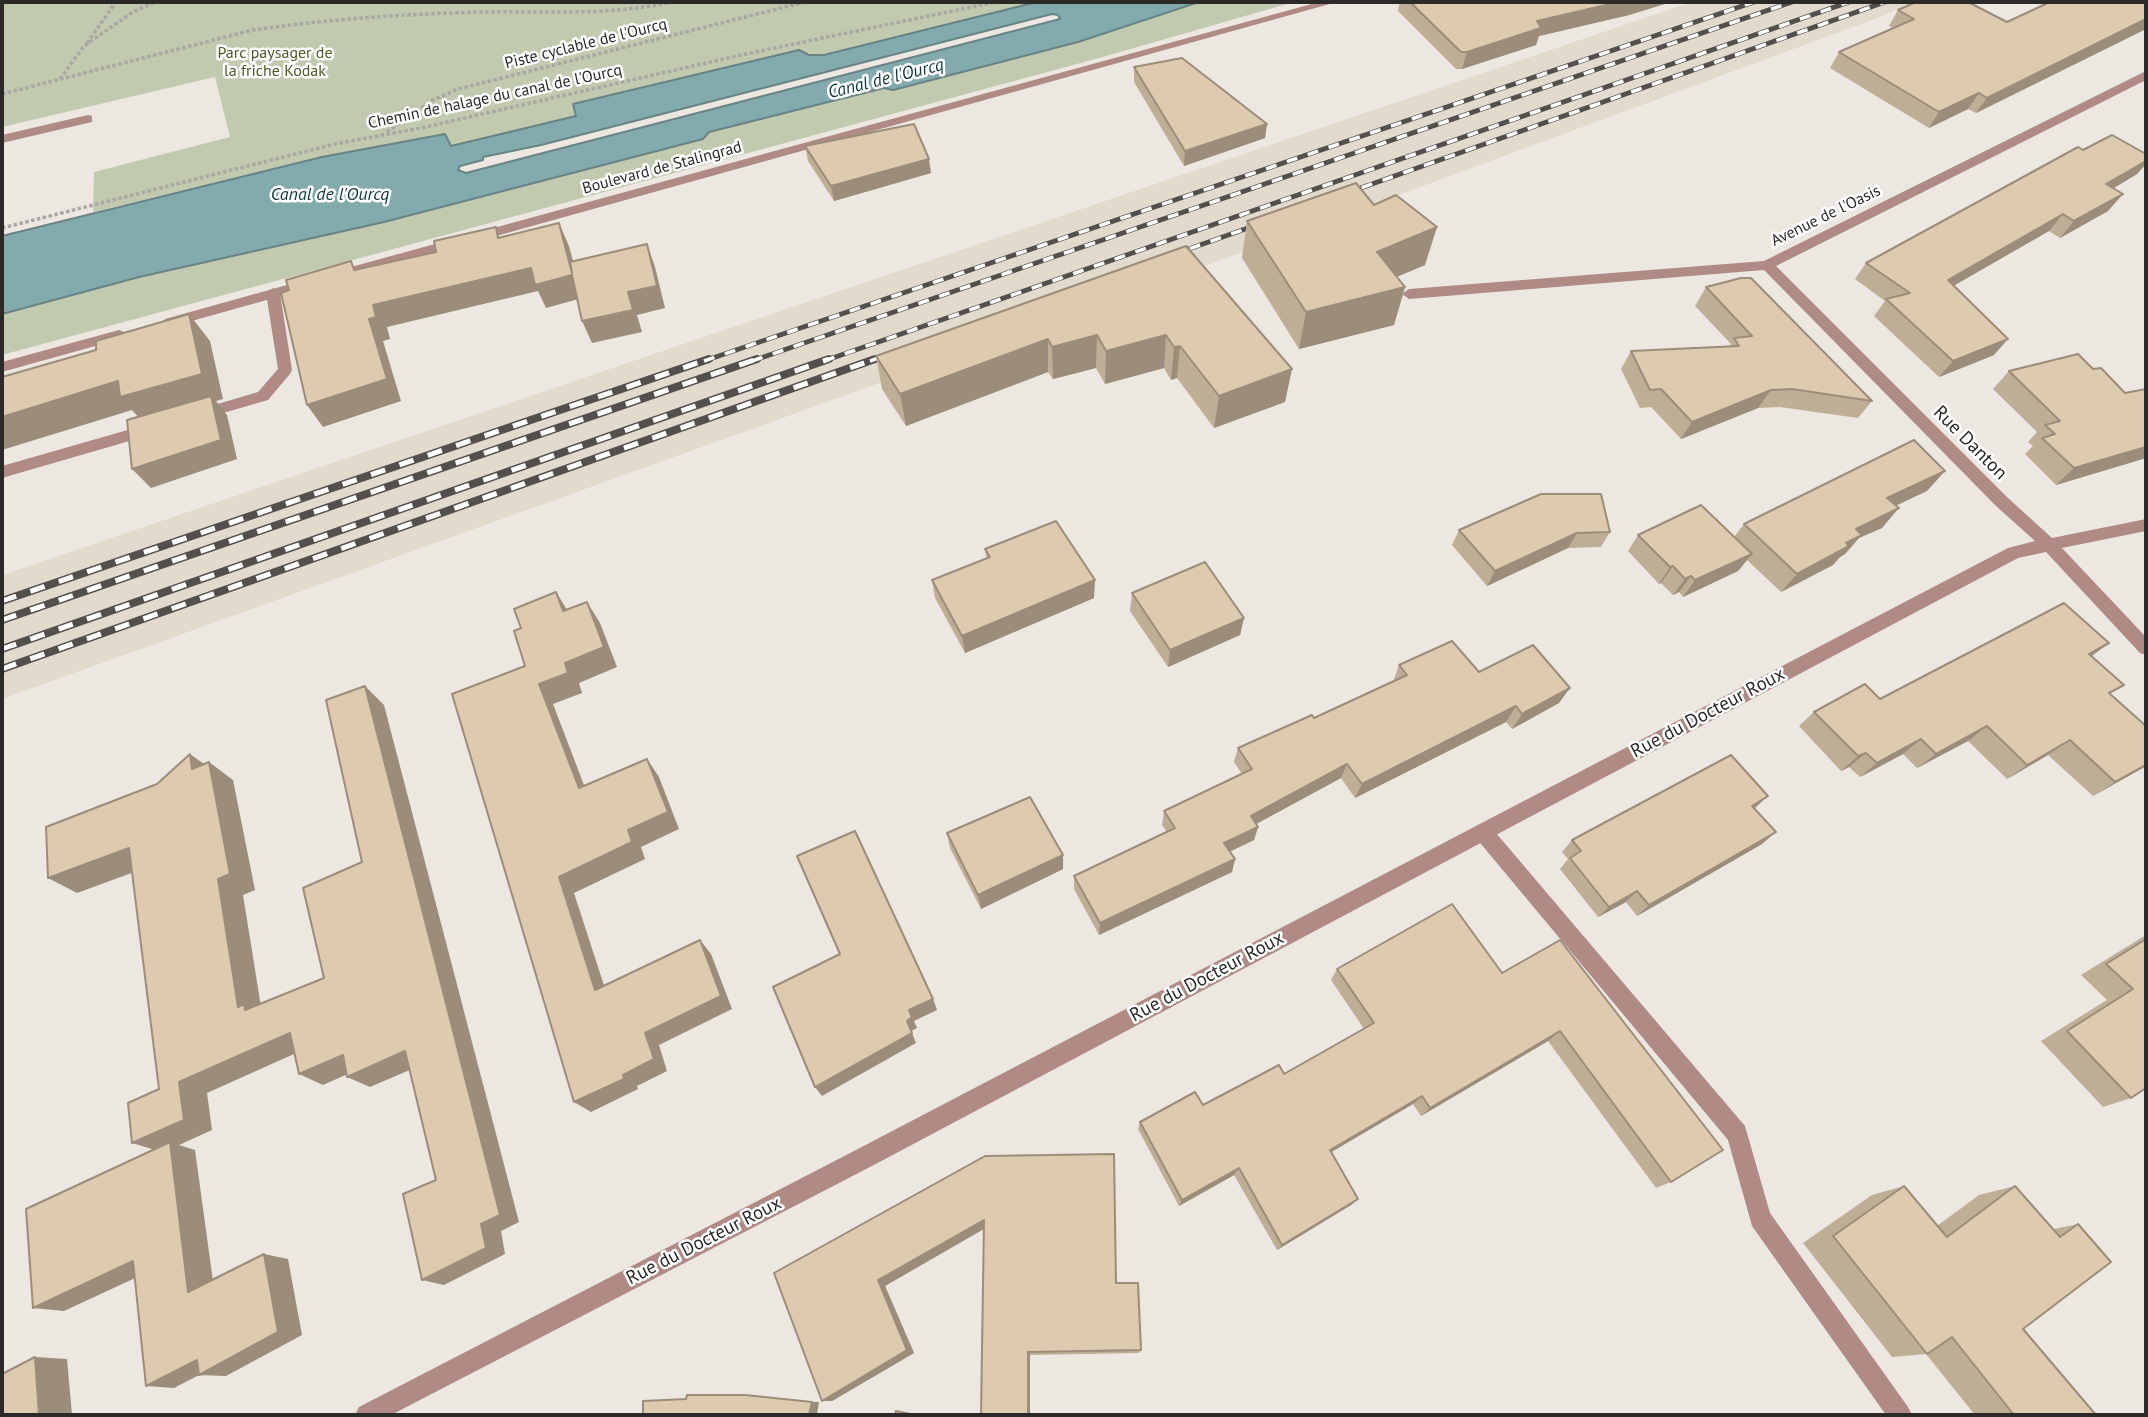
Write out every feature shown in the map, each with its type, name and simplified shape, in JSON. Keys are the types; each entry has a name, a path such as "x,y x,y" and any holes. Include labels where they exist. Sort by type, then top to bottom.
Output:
{"street":[{"name":"Boulevard de Stalingrad","path":"159,324 1331,2"},
{"name":"Avenue de l'Oasis","path":"1409,294 1767,265 2146,75"},
{"path":"2,139 88,119"},
{"name":"Rue Danton","path":"1767,265 2002,502 2048,544 2146,649"},
{"path":"2,472 263,396 285,370 273,293"},
{"path":"2,367 133,331"},
{"name":"Rue du Docteur Roux","path":"367,1415 862,1159 2014,552 2146,524"},
{"path":"1483,832 1737,1134 1760,1218 1900,1415"}],"path":[{"path":"59,79 116,2"},
{"path":"84,46 133,12 155,2"},
{"path":"2,94 253,30 293,23 330,19 529,12 618,13 673,2"},
{"name":"Piste cyclable de l'Ourcq","path":"383,134 433,100 458,89 805,2"},
{"name":"Chemin de halage du canal de l'Ourcq","path":"2,228 383,134 996,2"}],"shaded area":[{"path":"1692,2 1914,2 1880,17 1285,237 2,699 2,575"}],"green space":[{"name":"Parc paysager de la friche Kodak","path":"2,2 1037,2 824,55 803,53 573,105 576,116 450,146 445,134 322,157 93,212 94,172 230,137 215,77 2,127"},
{"path":"1199,2 1294,2 1099,58 2,355 2,314 139,277 384,222 703,139 709,132 1078,42"}],"water":[{"name":"Canal de l'Ourcq","path":"1037,2 1199,2 1078,42 893,90 884,88 709,132 703,139 384,222 139,277 2,314 2,236 322,157 445,134 451,146 576,116 573,104 799,50 809,55 824,55","holes":["1052,14 1058,15 1060,19 466,173 458,170 460,166 483,160 483,157 541,145"]}],"building":[{"path":"1410,2 1619,2 1537,21 1541,28 1461,52"},
{"path":"1916,2 1968,2 2007,22 2050,2 2146,2 2146,19 1987,98 1979,93 1939,112 1839,52 1914,19 1898,10"},
{"path":"1182,58 1267,124 1185,151 1134,67"},
{"path":"914,124 929,159 831,186 805,146"},
{"path":"2112,135 2146,154 2146,161 2106,184 2123,194 2074,221 2063,214 1948,280 2008,339 1953,361 1886,299 1910,293 1866,263 2078,147 2083,150"},
{"path":"1356,183 1374,205 1396,195 1437,227 1377,252 1405,287 1306,312 1247,221"},
{"path":"559,223 572,273 570,262 647,244 657,286 628,292 633,310 582,321 572,275 535,285 531,268 373,305 376,317 369,319 387,379 307,405 281,293 289,290 286,280 351,261 354,270 436,252 434,241 496,227 498,238"},
{"path":"1186,246 1292,369 1219,396 1180,346 1174,347 1166,335 1106,351 1097,335 1052,347 1048,339 900,394 876,356"},
{"path":"1751,278 1872,401 1792,389 1771,390 1692,422 1661,389 1650,390 1631,351 1739,346 1734,338 1752,336 1706,287"},
{"path":"189,314 202,374 120,397 118,381 2,417 2,377 96,350 96,341"},
{"path":"2078,354 2093,369 2101,368 2125,393 2146,389 2146,447 2074,468 2042,438 2055,434 2045,425 2060,421 2009,371"},
{"path":"211,396 221,440 132,469 127,420"},
{"path":"1914,440 1945,471 1887,498 1899,508 1856,529 1862,535 1846,543 1849,546 1797,574 1744,524"},
{"path":"1541,494 1601,494 1610,532 1577,533 1495,571 1459,530"},
{"path":"1701,505 1752,554 1695,580 1691,576 1685,579 1638,535"},
{"path":"1056,521 1095,580 962,636 932,580 990,557 985,549"},
{"path":"1205,562 1244,618 1170,650 1132,593"},
{"path":"556,592 563,611 587,602 604,647 565,663 568,673 539,684 579,788 647,759 668,812 628,830 632,842 559,877 595,990 700,940 721,996 645,1033 654,1059 623,1075 624,1079 574,1102 452,694 525,666 514,631 521,628 514,609"},
{"path":"2064,603 2109,643 2089,654 2124,685 2109,693 2146,726 2146,765 2115,782 2070,740 2027,765 1987,726 1936,754 1921,739 1877,763 1866,753 1858,756 1814,712 1865,684 1880,699"},
{"path":"1452,641 1479,672 1533,645 1570,688 1522,714 1516,706 1362,784 1347,764 1251,816 1258,827 1224,843 1235,859 1100,923 1074,876 1175,828 1164,811 1252,769 1238,748 1312,715 1314,718 1407,675 1399,665"},
{"path":"365,686 500,1215 481,1224 486,1248 422,1280 403,1194 436,1180 405,1051 347,1077 343,1055 299,1074 290,1033 179,1082 184,1120 132,1143 128,1103 159,1089 129,848 48,878 46,827 157,784 190,754 192,769 209,762 230,874 218,879 238,1007 244,1004 245,1010 324,978 303,888 362,862 326,700"},
{"path":"1731,755 1768,796 1752,806 1776,832 1649,905 1637,891 1609,907 1570,858 1581,851 1572,840"},
{"path":"1030,797 1063,855 978,895 947,833"},
{"path":"855,831 933,999 909,1010 912,1017 907,1021 912,1033 815,1087 773,987 840,954 797,856"},
{"path":"1452,904 1502,973 1560,940 1723,1150 1671,1182 1560,1031 1430,1108 1422,1096 1330,1150 1358,1199 1282,1245 1239,1168 1182,1200 1140,1122 1195,1092 1203,1105 1279,1065 1284,1074 1374,1023 1337,969"},
{"path":"2146,939 2146,1088 2131,1098 2067,1031 2133,989 2106,964"},
{"path":"170,1142 188,1292 264,1254 278,1332 199,1375 197,1360 146,1386 133,1261 33,1308 26,1209"},
{"path":"1114,1154 1116,1283 1138,1283 1141,1350 1028,1352 1028,1415 981,1415 984,1220 878,1280 907,1350 822,1401 774,1273 985,1156"},
{"path":"1904,1186 1947,1237 2015,1186 2060,1237 2078,1224 2111,1262 2023,1329 2096,1415 2014,1415 1952,1337 1927,1354 1833,1236"},
{"path":"35,1357 39,1415 2,1415 2,1374"},
{"path":"687,1395 745,1395 812,1402 809,1415 643,1415 643,1401 686,1399"},
{"path":"896,1411 915,1415 895,1415"}],"railway":[{"path":"704,361 1754,2"},
{"path":"752,361 1792,2"},
{"path":"824,361 1849,2"},
{"path":"1341,195 1885,2"},
{"path":"1169,256 1265,222"},
{"path":"870,361 895,352"},
{"path":"2,601 709,359"},
{"path":"2,620 757,359"},
{"path":"2,649 829,359"},
{"path":"2,669 875,359"}]}
